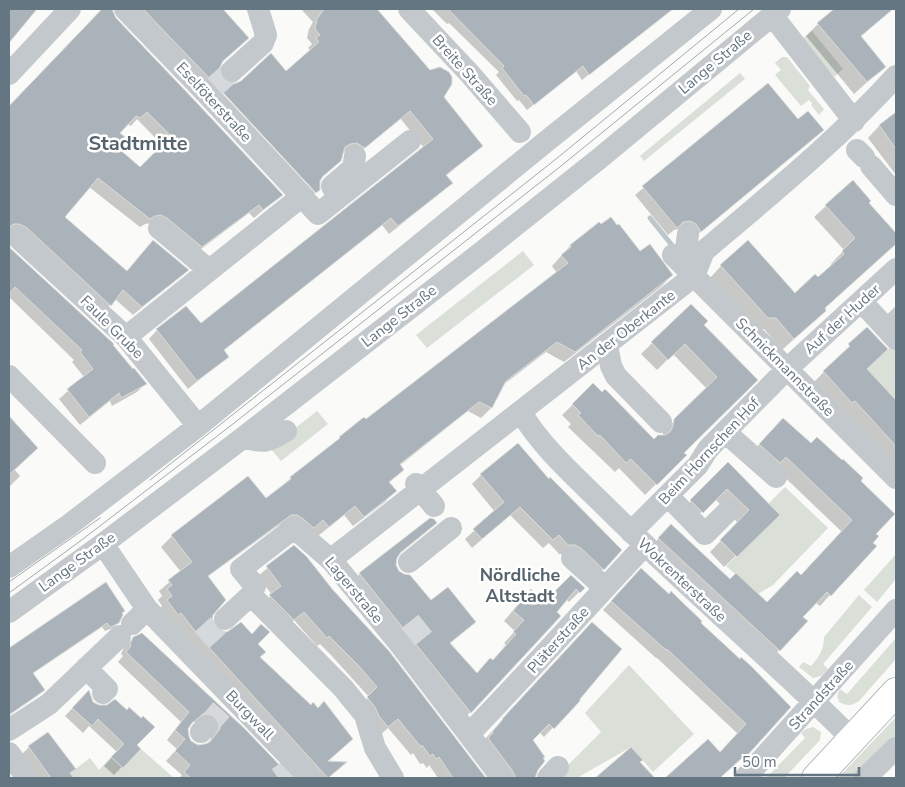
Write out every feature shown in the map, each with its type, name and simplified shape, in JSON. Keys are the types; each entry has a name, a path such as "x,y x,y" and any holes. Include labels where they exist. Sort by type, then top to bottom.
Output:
{"main road":[{"path":"816,778 896,692"}],"street":[{"path":"9,74 70,9"},
{"name":"Eselföterstraße","path":"125,9 211,91 301,197 318,214 335,201"},
{"path":"232,71 263,43 266,34 258,9"},
{"name":"Breite Straße","path":"409,9 470,74 520,132"},
{"path":"9,567 198,426 711,9"},
{"path":"776,12 857,145 896,194"},
{"name":"Lange Straße","path":"9,612 244,437 600,158 776,12"},
{"name":"An der Oberkante","path":"332,561 338,554 424,493 521,412 694,276 704,251 857,145 896,76"},
{"path":"355,156 353,168 332,186 335,201 410,141"},
{"path":"126,337 301,197"},
{"path":"159,228 209,270"},
{"name":"Faule Grube","path":"12,233 126,337 198,426"},
{"path":"688,234 686,249 694,276"},
{"name":"Schnickmannstraße","path":"673,255 896,478"},
{"name":"Auf der Huder","path":"787,369 896,268"},
{"path":"861,300 896,339"},
{"path":"607,345 611,366 616,376 661,422"},
{"name":"Beim Hornschen Hof","path":"638,539 668,496 698,465 708,449 787,369"},
{"path":"9,376 95,463"},
{"name":"Wokrenterstraße","path":"521,412 529,426 546,446 638,539 815,702 852,739"},
{"path":"244,437 257,442 273,439 286,431"},
{"path":"725,432 776,477"},
{"path":"668,496 705,534 729,510"},
{"name":"Lagerstraße","path":"251,596 255,586 242,569 294,528 332,561 403,640 502,778"},
{"path":"408,562 451,528"},
{"name":"Pläterstraße","path":"470,734 604,588 638,539"},
{"name":"Burgwall","path":"102,544 133,623 195,646 227,703 299,770"},
{"path":"572,558 604,588"},
{"path":"225,619 251,596 343,688 365,715 375,748 392,778"},
{"name":"Strandstraße","path":"745,778 896,610"},
{"path":"9,730 49,704 133,623"},
{"path":"86,668 107,689 103,692"},
{"path":"865,778 896,748"},
{"path":"9,753 27,778"}],"shaded area":[{"path":"812,31 843,69 834,77 802,39"},
{"path":"782,57 787,57 810,86 808,90 824,109 819,115 809,100 801,106 775,75 781,70 775,63"},
{"path":"740,73 745,79 644,161 640,156"},
{"path":"523,251 534,265 427,348 416,335"},
{"path":"896,342 896,400 883,386 859,368"},
{"path":"317,411 328,424 281,461 270,448"},
{"path":"785,487 828,528 773,585 758,594 726,566 779,515 768,504"},
{"path":"896,554 896,579 877,602 864,590"},
{"path":"859,595 872,607 823,664 828,669 821,676 813,678 799,667 803,662 811,666 814,663 822,650 824,637"},
{"path":"896,638 896,659 859,701 849,705 839,702 837,696 840,689 847,694"},
{"path":"629,665 694,734 653,772 631,747 577,778 561,778 558,775 601,732 585,713"},
{"path":"896,717 896,736 854,778 838,778"},
{"path":"813,727 821,732 820,740 784,778 766,778 805,738 801,733"},
{"path":"141,749 174,778 74,778 70,773 90,758 99,770 111,757 123,768"}],"building":[{"path":"9,9 37,9 9,43"},
{"path":"102,9 112,9 116,18 283,195 263,210 259,205 202,247 167,218 161,215 150,219 98,178 65,217 127,271 153,240 189,270 142,307 123,290 111,306 26,227 14,224 9,227 9,106","holes":["147,112 171,136 140,167 117,147 125,137 120,133 136,116 140,118"]},
{"path":"143,9 223,9 249,38 223,61 220,67 219,73 222,79 234,84 241,81 271,53 286,71 319,42 316,38 320,35 315,29 317,19 324,9 377,9 430,70 440,67 449,72 452,77 452,84 444,97 483,146 446,175 453,183 398,226 391,218 224,350 229,357 197,381 156,329 186,306 201,323 433,139 410,111 365,148 357,143 345,147 341,161 323,176 320,181 320,190 316,193"},
{"path":"448,9 673,9 589,75 583,66 534,105 526,95 524,96 502,68 504,66"},
{"path":"834,9 893,9 861,36 886,67 867,82 817,23"},
{"path":"768,83 798,119 808,111 824,130 701,232 696,224 690,221 683,222 677,228 642,186"},
{"path":"896,112 896,149 879,125"},
{"path":"853,180 871,201 869,203 896,233 896,244 825,308 826,311 794,339 776,318 768,318 720,265 748,240 795,293 815,274 818,277 844,254 842,251 855,238 825,205"},
{"path":"611,217 617,225 619,224 640,251 650,244 673,275 575,352 557,342 506,381 492,408 479,402 400,464 404,470 389,482 397,491 364,517 355,506 329,527 323,520 314,528 297,515 291,515 208,576 226,600 213,615 212,621 215,628 227,632 241,622 252,634 261,624 270,632 258,644 266,652 260,657 311,705 313,702 318,708 324,701 353,739 328,761 347,762 328,778 203,641 181,613 178,615 167,600 172,596 167,589 172,585 168,580 192,562 171,535 248,476 266,498 364,417 366,419 568,263 561,255 571,247 570,245 599,222 601,224"},
{"path":"9,247 114,344 147,384 121,398 119,393 89,417 67,389 93,369 80,352 82,350 15,287 9,294"},
{"path":"691,304 708,321 704,325 758,380 684,453 687,455 657,485 631,459 626,463 578,415 581,413 572,404 593,383 602,392 605,389 654,439 658,435 665,435 670,432 674,419 717,377 685,344 668,360 651,342"},
{"path":"867,327 888,349 867,369 896,400 896,446 855,401 852,403 823,371"},
{"path":"9,416 38,448 9,475"},
{"path":"783,418 811,443 817,437 843,459 863,478 861,481 895,514 876,534 879,536 873,543 877,546 831,596 827,592 803,617 808,621 780,651 658,538 671,524 730,579 736,573 767,602 797,571 801,575 852,520 786,457 780,463 759,444"},
{"path":"518,443 549,479 550,477 622,550 604,570 581,548 575,545 568,545 559,535 553,540 520,507 482,539 473,529 504,502 480,474"},
{"path":"728,462 780,515 737,557 720,540 749,510 727,489 703,513 690,500"},
{"path":"430,518 434,519 437,523 401,552 397,558 396,565 399,571 410,575 431,600 448,587 476,622 450,643 477,673 490,658 493,660 516,634 513,632 524,620 513,611 531,589 542,599 549,592 552,594 571,575 585,588 580,593 576,589 557,612 561,616 471,713 359,573"},
{"path":"294,545 307,557 333,590 389,651 486,778 453,778 439,757 436,759 433,754 430,756 398,719 388,727 367,697 377,687 359,666 329,636 327,638 304,612 294,620 269,595 281,586 266,566"},
{"path":"641,568 669,594 671,591 702,621 701,623 740,659 741,657 751,666 791,707 745,758 744,756 720,778 665,778 708,739 720,752 746,724 667,649 611,601"},
{"path":"106,582 125,611 122,613 123,615 119,623 111,627 107,623 33,673 45,690 9,715 9,648"},
{"path":"592,622 622,649 580,701 554,729 549,724 533,740 545,757 543,758 545,761 535,778 516,778 488,738 502,719"},
{"path":"142,633 244,728 292,778 191,778 184,772 190,765 175,751 185,739 175,730 189,712 126,652 131,646 133,637","holes":["210,713 216,716 220,729 210,742 198,745 191,741 188,729 203,714"]},
{"path":"89,690 93,702 99,705 107,705 115,699 127,710 129,707 141,718 143,716 155,727 137,745 141,749 123,768 111,757 124,744 98,719 92,726 72,708"},
{"path":"48,732 76,769 70,773 74,778 51,778 28,746"},
{"path":"631,747 643,760 640,762 655,778 595,778"}],"waterway":[{"path":"650,218 675,249"}],"tunnel":[{"path":"214,87 232,71"},
{"path":"408,637 433,617"},
{"path":"202,640 225,619"},
{"path":"207,726 222,709"},
{"path":"278,778 291,769"}],"tram line":[{"path":"150,480 556,159 739,9"},
{"path":"9,593 229,427 561,166 754,9"},
{"path":"9,582 100,518"}],"district":[{"name":"Stadtmitte","path":"138,143"},
{"name":"Nördliche Altstadt","path":"520,585"}]}
